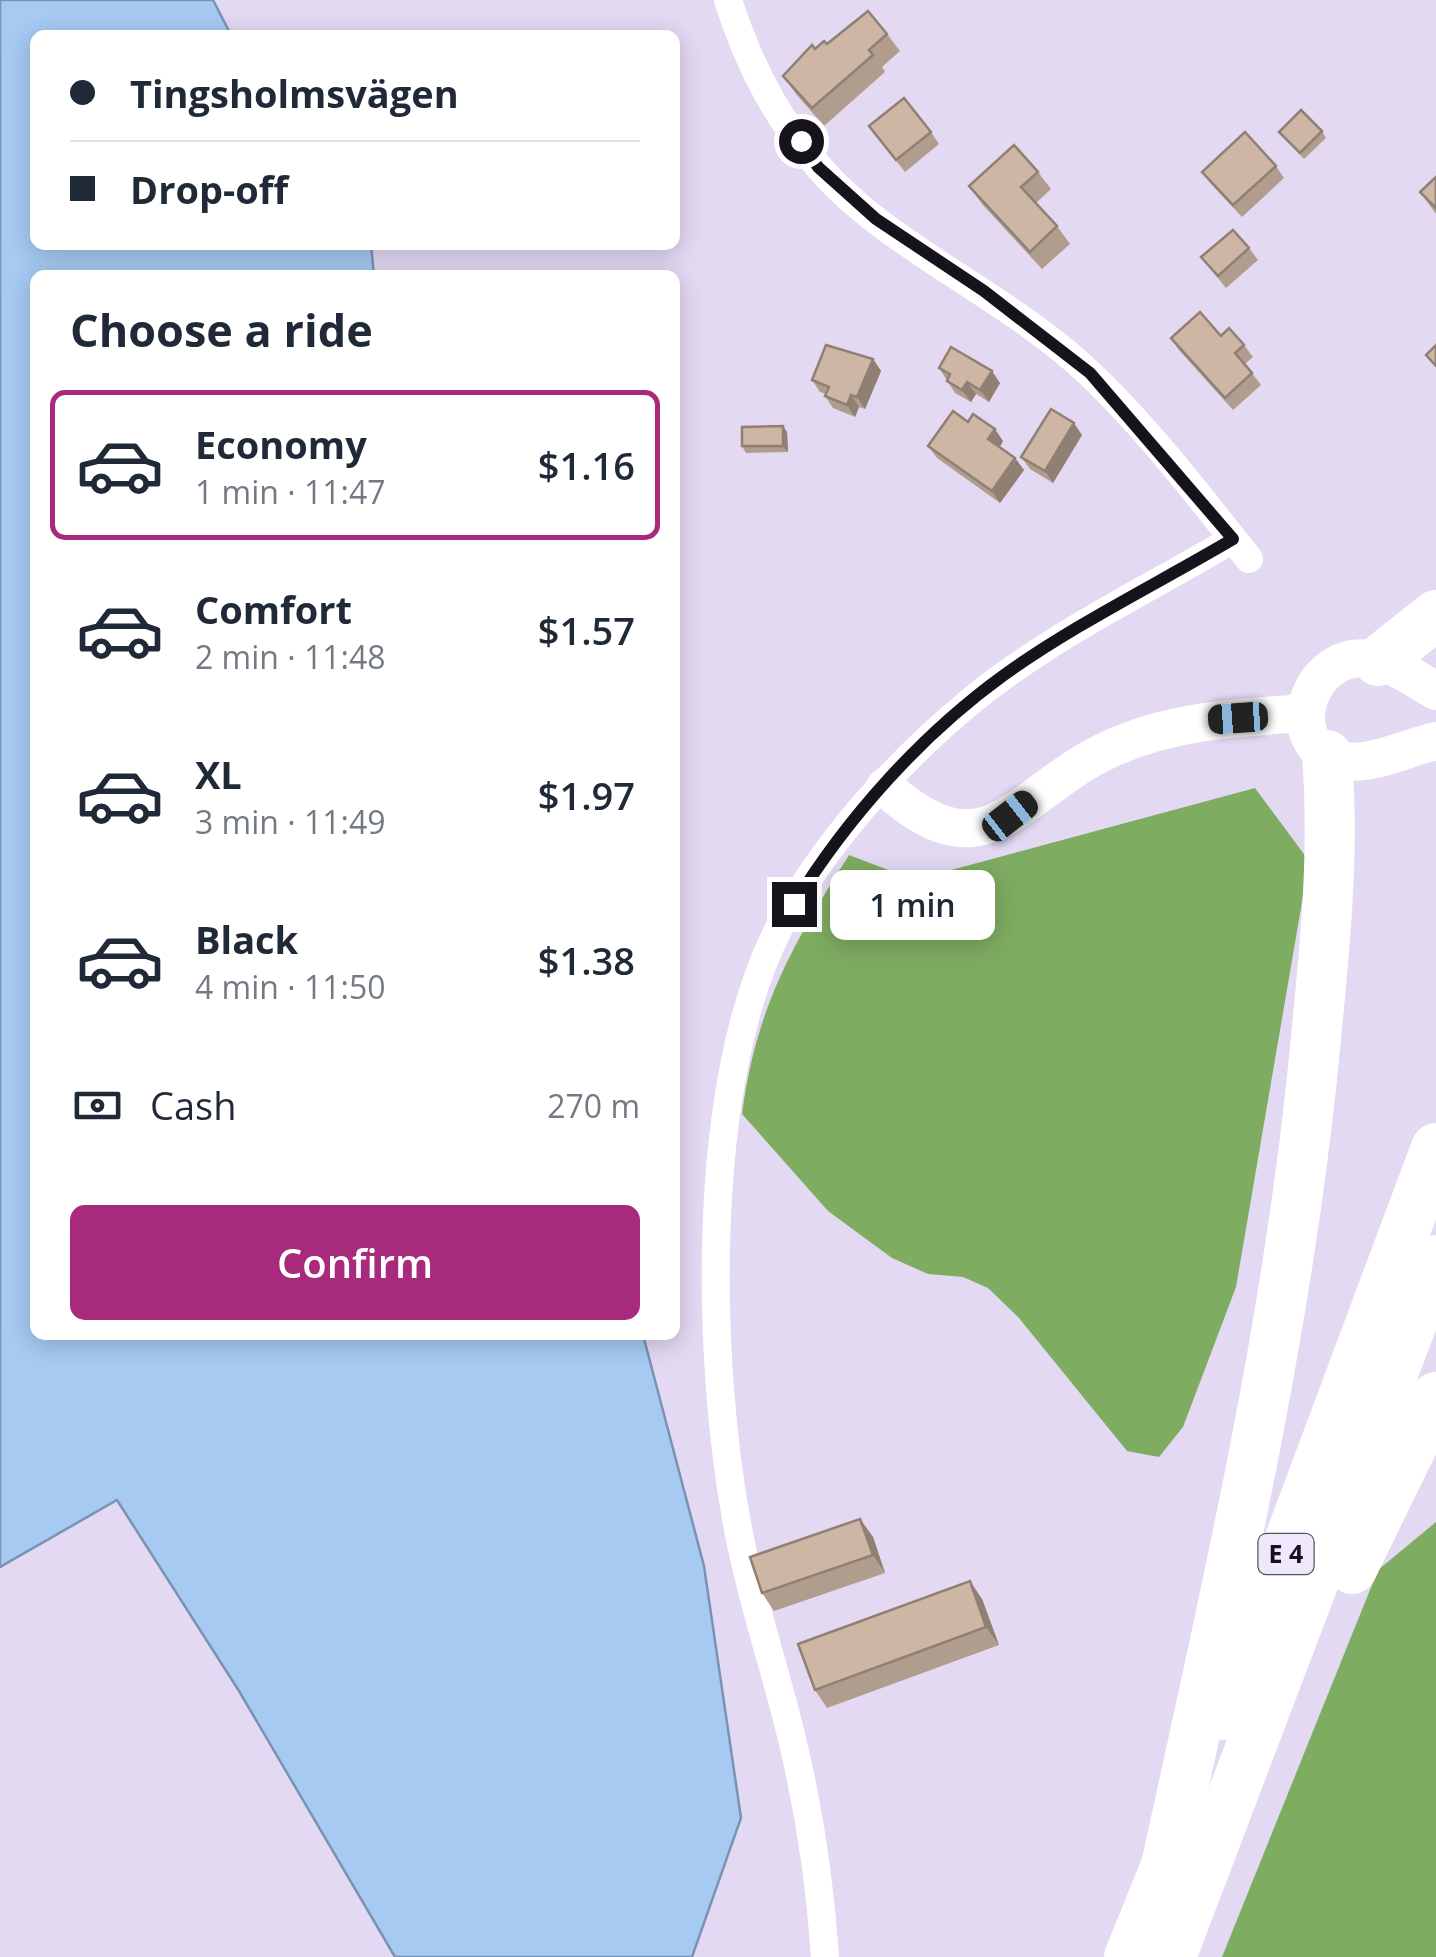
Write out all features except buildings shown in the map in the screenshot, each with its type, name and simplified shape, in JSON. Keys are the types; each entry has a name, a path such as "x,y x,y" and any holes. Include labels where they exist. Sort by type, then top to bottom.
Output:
{"highway":[{"path":"1378,660 1436,615"},
{"path":"1182,1877 1300,1198 1333,830 1316,734"},
{"name":"E 4","path":"1171,1957 1182,1877 1436,1148"},
{"name":"E 4","path":"1129,1957 1182,1877 1436,1260"},
{"path":"1182,1877 1436,1397"}],"street":[{"path":"728,0 748,63 818,167 876,219 984,291 1090,373 1241,549 1004,675 968,703 826,852 778,930 742,1030 723,1128 718,1240 724,1417 738,1532 792,1736 820,1884 825,1957"},
{"path":"1316,734 1314,686 1336,665 1349,660 1378,660 1436,691"},
{"path":"884,787 932,822 946,827 980,828 1010,816 1070,771 1110,748 1204,720 1316,734 1351,762 1436,741"}],"green space":[{"path":"1255,788 1309,861 1236,1287 1183,1427 1159,1457 1127,1451 1019,1318 988,1288 963,1277 928,1274 892,1258 828,1211 742,1114 767,1008 794,948 849,855 896,873 944,872"},
{"path":"1436,1522 1436,1957 1222,1957 1378,1570"}],"water":[{"path":"0,0 213,0 228,30 30,30 30,250 372,250 374,270 30,270 30,1340 644,1340 704,1566 741,1818 692,1957 395,1957 239,1691 117,1500 0,1567"}],"route":[{"path":"794,904 826,852 908,760 968,703 1039,652 1233,539 1090,373 984,291 876,219 818,167 801,141"}]}
